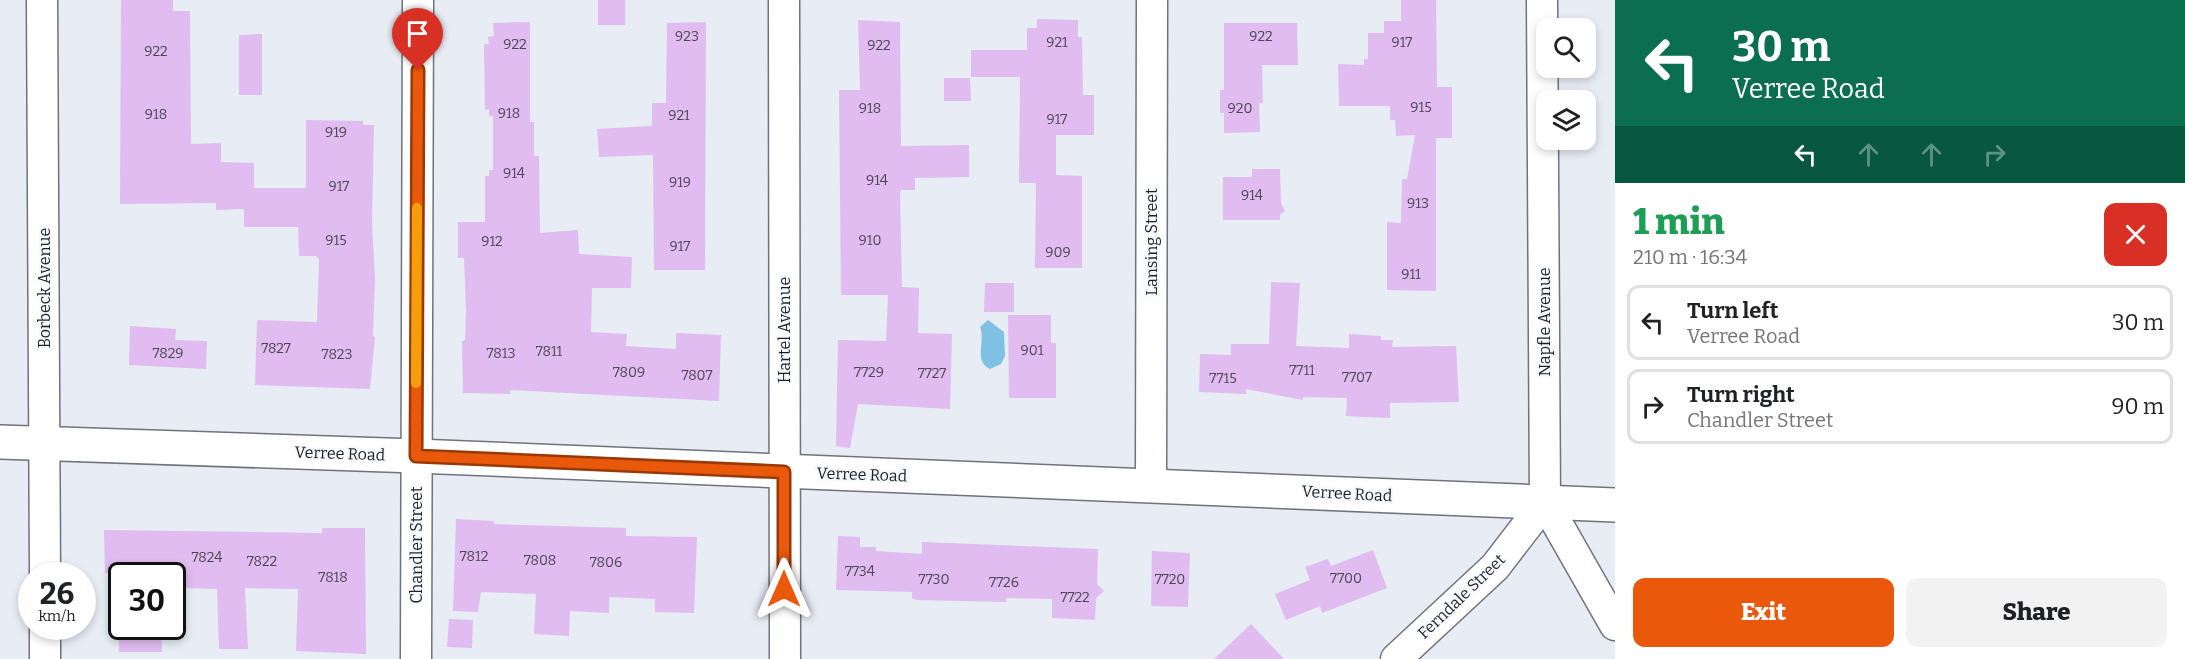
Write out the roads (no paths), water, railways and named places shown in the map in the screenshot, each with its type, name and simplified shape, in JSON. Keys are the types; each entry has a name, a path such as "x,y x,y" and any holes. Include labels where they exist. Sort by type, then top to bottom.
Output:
{"main road":[{"name":"Verree Road","path":"0,442 1151,484 1615,505"}],"street":[{"name":"Borbeck Avenue","path":"42,0 45,562"},
{"name":"Chandler Street","path":"416,659 418,0"},
{"name":"Hartel Avenue","path":"784,0 785,659"},
{"name":"Lansing Street","path":"1151,484 1152,0"},
{"name":"Napfle Avenue","path":"1542,0 1545,502 1615,625"},
{"name":"Ferndale Street","path":"1396,659 1495,567 1545,502"},
{"path":"45,640 45,659"}],"water":[{"path":"988,320 1004,332 1005,356 1001,364 990,369 982,361 981,356 980,327"}]}
